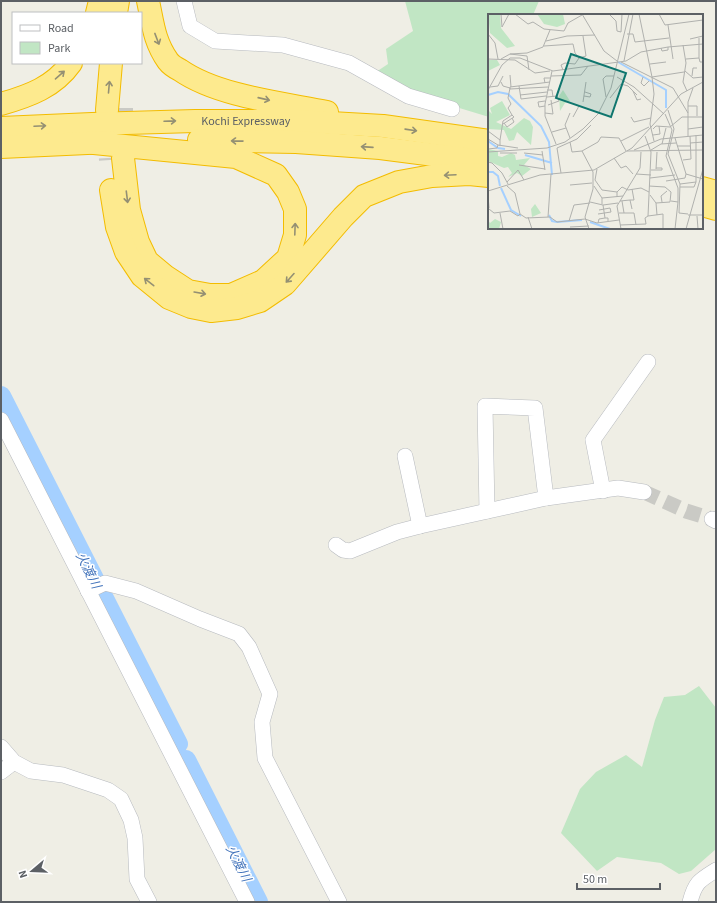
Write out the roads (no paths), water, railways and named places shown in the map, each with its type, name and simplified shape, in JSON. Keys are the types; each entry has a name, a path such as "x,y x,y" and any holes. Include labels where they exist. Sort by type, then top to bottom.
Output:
{"highway":[{"path":"97,12 100,1"},
{"path":"116,12 118,1"},
{"path":"128,1 128,12"},
{"path":"148,1 155,39 169,63 192,78 223,90 338,114 383,126"},
{"path":"1,104 36,93 63,75 70,64"},
{"path":"111,64 115,109 125,64"},
{"name":"Kochi Expressway","path":"1,128 195,121 296,121 383,126 488,141"},
{"name":"Kochi Expressway","path":"1,147 195,140 296,142 380,148 488,162"},
{"path":"94,143 236,157 276,175 288,192 295,209 294,235 288,258 263,281 231,295 210,295 188,291 164,276 147,261 138,242 116,159 112,193 117,227 126,252 142,276 169,298 191,307 211,311 237,308 260,301 285,284 343,217 364,196 399,182 432,176 469,174 488,176"},
{"path":"703,188 716,192"},
{"path":"703,206 716,209"}],"street":[{"path":"184,1 190,26 215,41 283,45 349,62 408,96 452,109"},
{"path":"603,491 593,440 648,362"},
{"path":"487,511 486,406 535,408 546,498"},
{"path":"1,420 247,902"},
{"path":"404,456 420,526"},
{"path":"336,545 343,550 350,551 397,532 546,498 618,488 644,492"},
{"path":"88,591 105,583 136,591 200,619 240,634 249,647 270,694 262,722 265,758 339,902"},
{"path":"1,747 14,762 31,771 63,775 108,790 121,799 131,820 135,838 137,879 148,902"},
{"path":"1,772 14,762"},
{"path":"690,902 693,890 699,881 716,870"}],"waterway":[{"name":"火渡川","path":"1,396 178,744"},
{"name":"火渡川","path":"186,760 258,902"}],"tunnel":[{"path":"122,108 122,143"},
{"path":"108,125 110,160"},
{"path":"644,492 686,511 712,519"}]}
